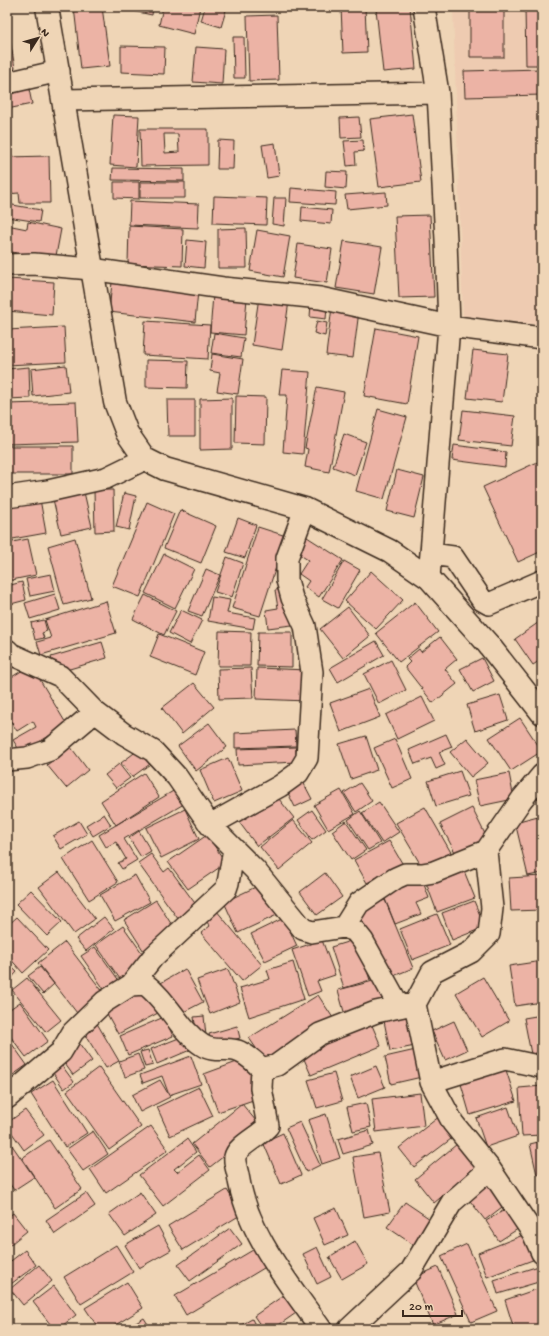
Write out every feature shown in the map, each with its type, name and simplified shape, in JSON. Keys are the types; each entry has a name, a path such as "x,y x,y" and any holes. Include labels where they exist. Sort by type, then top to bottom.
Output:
{"main road":[{"path":"47,7 115,402 127,433 145,459 165,469 305,509 390,551 429,578 488,644 542,713"}],"street":[{"path":"424,7 438,93 449,326 429,578"},
{"path":"7,83 59,71"},
{"path":"64,100 438,93"},
{"path":"7,265 34,264 91,269 223,288 320,298 449,326 542,338"},
{"path":"7,497 48,491 106,478 145,459"},
{"path":"210,824 280,786 298,773 307,758 312,672 305,626 292,598 287,580 287,558 305,509"},
{"path":"431,554 453,558 482,600 489,604 542,581"},
{"path":"8,653 60,676 95,712 124,734 153,751 178,777 210,824 255,870 303,929 312,932 344,927 356,931 407,1005 431,1082 452,1123 538,1230 542,1253"},
{"path":"7,760 27,758 50,750 95,712"},
{"path":"344,927 359,903 396,878 405,874 434,872 486,851 522,799 542,775"},
{"path":"7,1098 61,1052 73,1032 104,1002 131,985 152,957 226,889 234,849"},
{"path":"262,1069 277,1065 320,1034 376,1012 407,1005 432,972 471,952 489,934 492,908 486,851"},
{"path":"131,985 145,984 158,993 193,1038 202,1046 212,1050 239,1051 262,1069"},
{"path":"431,1082 505,1060 542,1067"},
{"path":"262,1069 261,1088 268,1126 264,1131 240,1149 235,1157 240,1190 263,1247 321,1329"},
{"path":"350,1329 411,1270 452,1202 490,1169"}],"shaded area":[{"path":"453,7 542,7 542,325 463,316"}],"building":[{"path":"74,7 102,7 110,66 81,69"},
{"path":"114,7 153,7 152,15"},
{"path":"163,7 200,7 194,34 159,25"},
{"path":"205,7 227,7 221,27 201,21"},
{"path":"341,7 365,7 367,52 343,53"},
{"path":"410,7 416,69 383,72 376,9"},
{"path":"470,7 504,7 504,57 470,57"},
{"path":"525,7 542,7 542,65 526,65"},
{"path":"277,15 279,80 249,81 247,16"},
{"path":"7,23 15,68 7,70"},
{"path":"233,37 244,37 245,78 234,78"},
{"path":"121,46 165,47 164,74 121,72"},
{"path":"196,47 224,49 222,84 193,82"},
{"path":"542,69 542,95 465,97 464,71"},
{"path":"28,84 32,104 7,109 7,88"},
{"path":"412,114 421,182 379,187 370,119"},
{"path":"113,115 139,116 136,167 110,165"},
{"path":"359,117 361,137 341,138 340,118"},
{"path":"140,129 208,129 208,165 141,166","holes":["164,134 178,134 179,152 165,153"]},
{"path":"218,140 234,141 233,169 217,169"},
{"path":"363,140 364,151 355,152 356,165 347,166 344,141"},
{"path":"275,143 279,176 267,178 262,145"},
{"path":"49,156 50,203 20,203 19,193 7,194 7,157"},
{"path":"113,168 184,169 184,181 112,180"},
{"path":"326,171 347,172 346,189 325,187"},
{"path":"114,182 139,182 139,199 114,198"},
{"path":"140,182 185,182 185,198 140,198"},
{"path":"291,188 336,192 335,205 290,202"},
{"path":"386,192 387,205 347,209 345,195"},
{"path":"214,196 267,198 266,225 213,223"},
{"path":"274,198 286,198 284,226 272,224"},
{"path":"130,201 199,204 198,228 129,225"},
{"path":"7,204 41,210 39,222 7,217"},
{"path":"302,207 332,210 331,224 301,221"},
{"path":"430,215 434,297 399,298 395,216"},
{"path":"28,222 61,229 55,261 7,251 7,225 27,229"},
{"path":"129,226 183,229 182,266 128,264"},
{"path":"246,228 247,268 218,268 218,229"},
{"path":"257,230 290,236 283,277 250,271"},
{"path":"187,240 206,242 204,268 185,266"},
{"path":"344,241 382,247 374,294 336,288"},
{"path":"298,244 332,249 327,283 293,278"},
{"path":"8,279 54,282 52,315 7,311"},
{"path":"112,282 198,291 195,322 109,312"},
{"path":"213,295 247,298 244,335 210,332"},
{"path":"259,297 289,301 282,350 252,345"},
{"path":"311,304 327,306 326,319 310,317"},
{"path":"332,307 359,311 353,358 326,355"},
{"path":"145,321 210,325 208,359 143,355"},
{"path":"317,321 327,323 325,336 314,333"},
{"path":"64,327 66,362 7,365 7,330"},
{"path":"376,328 418,336 407,404 364,396"},
{"path":"214,333 244,338 241,357 211,353"},
{"path":"473,350 508,354 502,402 467,398"},
{"path":"212,354 243,359 238,394 217,391 220,373 210,371"},
{"path":"146,360 188,361 187,388 146,387"},
{"path":"66,365 69,392 33,396 31,369"},
{"path":"29,367 30,398 7,399 7,369"},
{"path":"282,370 310,372 303,454 283,452 287,395 279,395"},
{"path":"317,387 344,392 329,472 305,467 308,449 305,448"},
{"path":"236,396 266,397 265,444 235,443"},
{"path":"232,398 232,449 200,450 200,399"},
{"path":"167,400 195,400 195,436 168,436"},
{"path":"76,402 78,442 7,444 7,404"},
{"path":"378,409 407,417 384,499 356,491"},
{"path":"463,410 515,416 511,446 459,440"},
{"path":"344,434 366,442 355,475 333,467"},
{"path":"454,445 506,452 505,467 452,460"},
{"path":"7,446 73,446 73,474 7,474"},
{"path":"542,460 542,551 518,562 483,487"},
{"path":"397,470 424,477 414,518 387,511"},
{"path":"94,490 113,490 114,531 95,532"},
{"path":"84,492 92,527 61,534 53,499"},
{"path":"124,493 136,496 129,530 116,527"},
{"path":"40,499 46,533 7,540 7,505"},
{"path":"147,502 174,514 140,597 112,586"},
{"path":"180,510 216,526 201,563 164,548"},
{"path":"238,518 256,525 245,558 226,552"},
{"path":"258,527 286,536 260,616 232,608"},
{"path":"307,537 343,560 319,597 305,587 309,581 299,574 308,560 297,553"},
{"path":"75,538 91,598 64,605 48,546"},
{"path":"28,539 36,575 7,581 7,543"},
{"path":"164,554 194,569 175,608 145,593"},
{"path":"227,557 243,563 232,597 215,592"},
{"path":"344,561 360,570 338,608 322,599"},
{"path":"206,569 220,575 202,616 188,611"},
{"path":"371,571 403,600 376,629 345,601"},
{"path":"51,574 55,591 30,596 26,579"},
{"path":"22,582 26,600 7,605 7,586"},
{"path":"286,589 292,625 268,628 266,610 278,608 275,590"},
{"path":"55,594 60,610 30,619 25,603"},
{"path":"145,595 176,611 164,635 133,619"},
{"path":"212,597 230,600 227,613 255,618 253,629 208,621"},
{"path":"106,601 116,633 41,655 37,642 51,638 45,620"},
{"path":"415,602 438,632 399,662 376,633"},
{"path":"348,607 370,636 343,658 320,629"},
{"path":"181,610 202,620 190,644 169,633"},
{"path":"44,620 47,631 42,633 44,638 35,640 31,623"},
{"path":"542,620 542,659 533,665 515,639"},
{"path":"219,631 251,632 250,666 218,666"},
{"path":"258,632 292,632 292,667 257,666"},
{"path":"159,634 204,652 195,675 150,657"},
{"path":"440,637 457,659 445,669 457,684 433,703 405,667 410,662 407,659 419,649 421,652"},
{"path":"376,641 384,655 338,682 330,668"},
{"path":"102,642 107,658 56,673 51,657"},
{"path":"482,658 494,681 473,692 460,669"},
{"path":"391,660 406,690 379,704 364,674"},
{"path":"31,665 67,725 21,753 13,740 36,727 33,721 17,731 7,715 7,680"},
{"path":"251,668 253,698 219,699 218,669"},
{"path":"257,668 308,670 307,701 256,699"},
{"path":"194,683 214,707 182,734 162,708"},
{"path":"369,689 380,717 341,732 330,703"},
{"path":"500,695 508,720 475,731 467,705"},
{"path":"422,697 434,721 397,739 386,715"},
{"path":"520,718 542,751 511,771 489,738"},
{"path":"209,723 227,747 196,771 178,746"},
{"path":"295,730 296,746 235,748 235,733"},
{"path":"446,734 452,747 439,752 445,765 436,769 431,758 415,764 409,750"},
{"path":"366,736 377,770 351,779 339,744"},
{"path":"467,738 488,763 471,777 450,752"},
{"path":"395,739 412,779 392,788 374,748"},
{"path":"70,746 88,770 66,788 47,765"},
{"path":"142,747 153,762 132,777 121,763"},
{"path":"296,747 296,762 238,765 237,749"},
{"path":"228,758 242,791 214,803 200,770"},
{"path":"119,764 130,778 116,788 105,775"},
{"path":"460,771 469,796 436,806 428,781"},
{"path":"144,773 159,797 116,825 101,801"},
{"path":"509,773 514,799 480,806 474,780"},
{"path":"302,780 312,799 295,807 286,789"},
{"path":"360,783 372,801 356,812 344,793"},
{"path":"180,787 189,801 124,839 137,860 122,869 118,863 126,859 116,842 106,847 99,835"},
{"path":"341,790 355,814 328,829 314,805"},
{"path":"275,794 294,818 257,846 239,822"},
{"path":"379,802 399,832 382,843 362,813"},
{"path":"425,807 453,856 425,872 396,823"},
{"path":"472,808 488,840 457,856 440,824"},
{"path":"185,809 199,839 161,858 146,828"},
{"path":"312,810 326,830 312,840 298,820"},
{"path":"360,811 380,843 368,850 348,820"},
{"path":"104,814 111,825 93,836 86,825"},
{"path":"538,816 542,833 542,873 528,876 515,822"},
{"path":"293,820 312,843 279,870 260,847"},
{"path":"79,821 87,834 61,849 53,836"},
{"path":"346,821 366,850 351,860 332,831"},
{"path":"7,830 11,860 7,860"},
{"path":"139,831 151,851 141,857 129,838"},
{"path":"207,835 226,863 188,889 168,862"},
{"path":"92,840 118,882 89,900 63,859"},
{"path":"389,841 402,863 367,883 354,860"},
{"path":"151,854 164,872 169,868 200,910 181,923 138,863"},
{"path":"462,866 475,898 437,912 425,880"},
{"path":"59,872 95,919 74,934 39,887"},
{"path":"325,873 342,897 317,915 300,892"},
{"path":"135,875 150,902 115,921 100,895"},
{"path":"542,876 542,910 511,911 509,878"},
{"path":"422,879 429,898 416,903 421,914 395,924 383,894"},
{"path":"262,884 277,915 238,933 224,902"},
{"path":"31,890 62,922 47,936 16,904"},
{"path":"156,900 177,933 145,953 124,920"},
{"path":"385,900 413,968 386,979 358,911"},
{"path":"474,901 485,927 452,940 442,913"},
{"path":"216,910 262,965 242,981 201,933 210,926 205,920"},
{"path":"437,914 450,945 412,960 400,929"},
{"path":"17,917 48,950 23,973 7,955 7,926"},
{"path":"104,917 114,929 86,951 76,939"},
{"path":"284,918 297,946 265,961 251,934"},
{"path":"123,926 147,960 120,979 96,945"},
{"path":"357,939 370,980 344,988 331,947"},
{"path":"322,940 335,975 317,981 321,991 308,996 292,950"},
{"path":"65,942 103,992 77,1013 38,963"},
{"path":"95,947 120,982 106,992 81,956"},
{"path":"542,961 542,1002 515,1006 509,966"},
{"path":"293,962 304,999 249,1017 240,988 270,979 267,970"},
{"path":"7,963 17,972 7,983"},
{"path":"40,967 54,984 43,994 28,976"},
{"path":"185,969 203,1002 176,1016 159,984"},
{"path":"228,969 240,1002 210,1014 197,980"},
{"path":"483,977 509,1021 482,1037 456,993"},
{"path":"27,978 61,1020 46,1032 12,990"},
{"path":"377,980 385,1008 346,1019 338,990"},
{"path":"145,989 158,1013 118,1034 105,1010"},
{"path":"318,995 335,1021 267,1064 249,1038"},
{"path":"20,1002 48,1041 26,1057 7,1032 7,1011"},
{"path":"413,1010 420,1045 390,1051 383,1016"},
{"path":"542,1015 542,1052 531,1054 524,1018"},
{"path":"204,1016 206,1036 197,1037 194,1017"},
{"path":"164,1017 173,1036 128,1055 120,1036"},
{"path":"95,1020 119,1061 106,1068 81,1028"},
{"path":"454,1021 467,1050 445,1060 432,1031"},
{"path":"371,1023 381,1046 311,1075 301,1052"},
{"path":"237,1026 240,1038 212,1046 209,1034"},
{"path":"184,1036 190,1050 157,1064 151,1049"},
{"path":"7,1037 27,1065 13,1075 7,1066"},
{"path":"79,1043 92,1061 73,1075 60,1057"},
{"path":"420,1049 426,1076 391,1084 385,1057"},
{"path":"148,1050 153,1065 145,1067 140,1052"},
{"path":"138,1054 144,1070 125,1077 119,1061"},
{"path":"191,1056 201,1084 169,1095 162,1076 143,1083 140,1075"},
{"path":"245,1059 259,1098 218,1112 204,1074"},
{"path":"60,1063 74,1082 64,1089 51,1070"},
{"path":"376,1066 385,1087 358,1098 350,1077"},
{"path":"99,1067 141,1127 109,1150 67,1091"},
{"path":"506,1070 516,1101 470,1115 461,1084"},
{"path":"334,1073 342,1101 317,1108 308,1080"},
{"path":"53,1080 87,1133 65,1147 31,1094"},
{"path":"160,1080 170,1097 140,1112 132,1095"},
{"path":"542,1086 542,1135 522,1136 519,1088"},
{"path":"199,1087 213,1116 170,1136 157,1107"},
{"path":"420,1093 424,1126 376,1132 372,1099"},
{"path":"366,1103 371,1127 353,1131 347,1107"},
{"path":"242,1104 261,1127 210,1167 192,1144"},
{"path":"508,1107 518,1136 486,1147 476,1118"},
{"path":"25,1110 44,1135 24,1150 7,1126 7,1123"},
{"path":"326,1114 340,1158 322,1164 308,1120"},
{"path":"440,1116 455,1136 414,1167 399,1148"},
{"path":"300,1122 320,1165 306,1172 286,1128"},
{"path":"151,1126 168,1150 106,1193 90,1169"},
{"path":"369,1130 373,1145 343,1154 338,1139"},
{"path":"93,1131 108,1154 83,1171 67,1149"},
{"path":"283,1133 301,1175 281,1184 263,1142"},
{"path":"7,1138 34,1177 14,1190 7,1180"},
{"path":"187,1139 196,1152 174,1169 177,1172 199,1155 210,1170 163,1206 139,1175"},
{"path":"49,1140 82,1189 55,1208 22,1158"},
{"path":"542,1141 542,1174 537,1175 530,1144"},
{"path":"457,1144 476,1168 434,1203 415,1179"},
{"path":"378,1153 390,1212 364,1217 353,1157"},
{"path":"489,1181 506,1204 485,1220 467,1197"},
{"path":"227,1190 242,1214 183,1250 168,1226"},
{"path":"140,1192 156,1215 125,1236 109,1214"},
{"path":"86,1193 95,1206 55,1234 46,1220"},
{"path":"405,1202 436,1223 418,1248 387,1227"},
{"path":"511,1206 524,1225 499,1241 486,1221"},
{"path":"336,1208 348,1235 325,1245 313,1218"},
{"path":"13,1213 27,1231 7,1247 7,1218"},
{"path":"158,1226 171,1250 139,1268 125,1245"},
{"path":"230,1228 242,1244 190,1281 178,1265"},
{"path":"528,1233 538,1258 487,1277 478,1253"},
{"path":"355,1241 368,1264 342,1279 329,1257"},
{"path":"467,1244 497,1311 471,1322 441,1256"},
{"path":"116,1245 133,1272 81,1304 64,1277"},
{"path":"258,1247 269,1265 186,1315 175,1296"},
{"path":"317,1247 331,1277 317,1284 303,1254"},
{"path":"25,1250 36,1265 7,1287 7,1264"},
{"path":"39,1265 52,1281 23,1305 10,1289"},
{"path":"542,1265 542,1281 498,1294 494,1280"},
{"path":"438,1267 458,1314 433,1325 413,1278"},
{"path":"127,1282 143,1308 109,1329 99,1329 85,1308"},
{"path":"54,1286 76,1315 58,1329 54,1329 33,1302"},
{"path":"540,1288 542,1293 542,1329 514,1329 505,1300"},
{"path":"287,1293 299,1311 273,1329 263,1329 254,1316"},
{"path":"144,1318 151,1329 126,1329"},
{"path":"252,1319 257,1329 234,1329"}]}
